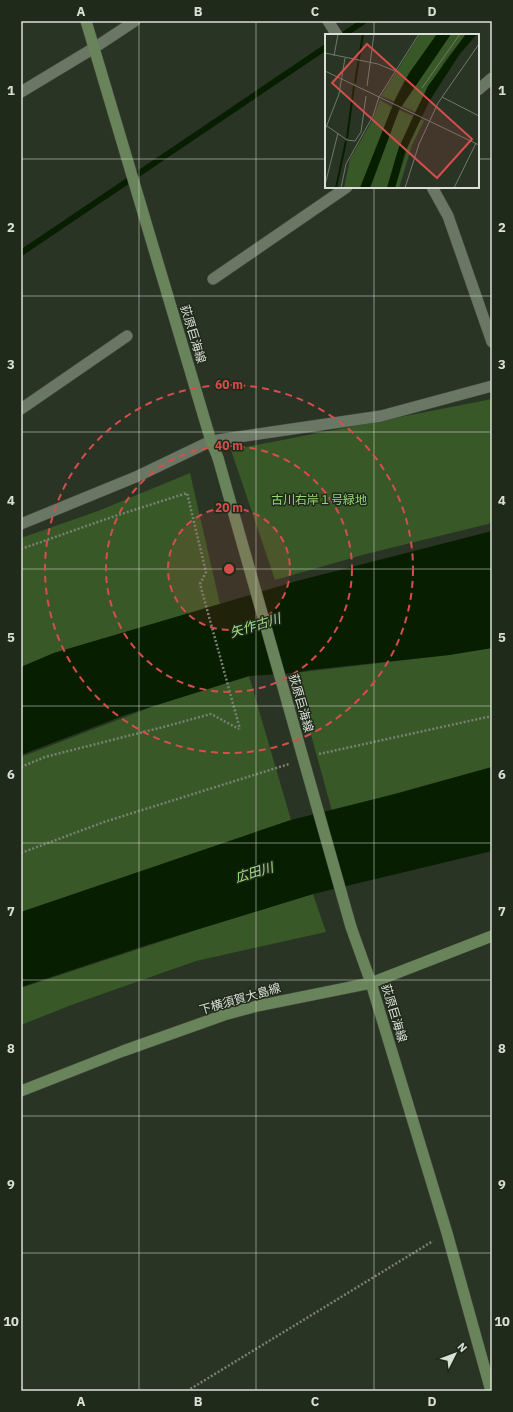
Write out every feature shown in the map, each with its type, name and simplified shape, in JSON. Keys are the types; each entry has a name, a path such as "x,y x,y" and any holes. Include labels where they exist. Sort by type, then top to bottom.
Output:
{"main road":[{"name":"荻原巨海線","path":"86,21 211,441 218,458 351,926 371,983 447,1233 492,1391"},
{"name":"下横須賀大島線","path":"21,1092 124,1051 231,1013 257,1006 371,983 492,936"}],"street":[{"path":"21,92 94,48 135,21"},
{"path":"328,21 336,34"},
{"path":"479,89 492,78"},
{"path":"213,279 346,188"},
{"path":"433,188 448,216 492,342"},
{"path":"21,409 127,336"},
{"path":"21,524 138,476 211,441 381,416 492,386"}],"path":[{"path":"21,549 112,517 188,493 206,572 200,584 240,730 211,714 45,757 21,767"},
{"path":"314,756 492,716"},
{"path":"21,853 104,822 291,763"},
{"path":"187,1391 447,1233"}],"green space":[{"name":"古川右岸１号緑地","path":"492,399 492,523 366,554 275,580 231,450"},
{"path":"190,473 220,604 54,653 21,667 21,538 98,511"},
{"path":"492,648 492,767 332,811 294,673 449,655"},
{"path":"249,676 291,820 21,912 21,757 154,706"},
{"path":"313,894 326,932 196,961 74,1004 21,1025 21,988 199,929"}],"water":[{"name":"矢作古川","path":"492,531 492,648 449,655 309,670 294,673 249,676 125,715 21,755 21,667 54,653 297,581"},
{"name":"広田川","path":"492,767 492,851 313,894 147,945 21,987 21,912 291,820 399,793"}],"waterway":[{"path":"344,34 364,21"},
{"path":"21,253 325,48"}]}
